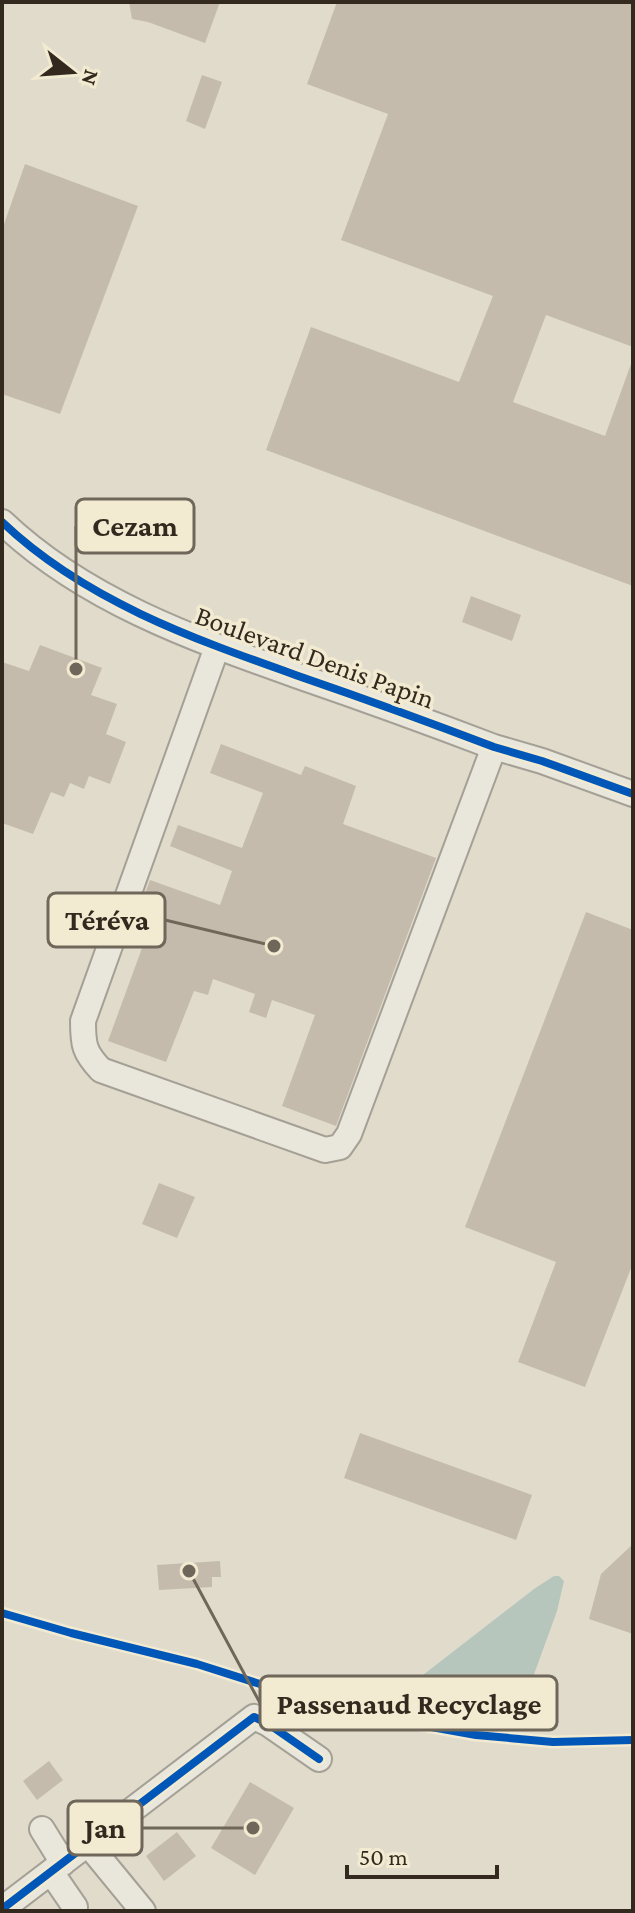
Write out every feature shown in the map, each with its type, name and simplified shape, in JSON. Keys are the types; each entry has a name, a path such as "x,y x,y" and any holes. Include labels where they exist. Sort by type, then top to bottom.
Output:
{"street":[{"name":"Boulevard Denis Papin","path":"2,522 66,573 129,609 190,637 633,794"},
{"path":"217,647 83,1021 83,1038 88,1056 101,1070 116,1076 325,1150 340,1147 349,1134 494,747"},
{"path":"2,1909 254,1717 319,1759"},
{"path":"42,1829 75,1907"},
{"path":"88,1844 143,1911"}],"shaded area":[{"path":"554,1576 564,1581 557,1611 525,1699 492,1702 426,1694 419,1684 423,1675"}],"building":[{"path":"129,2 220,2 205,43 132,19"},
{"path":"337,2 633,2 633,347 546,315 513,402 605,436 633,364 633,586 266,450 311,327 459,382 493,296 341,240 388,114 307,84"},
{"path":"202,75 222,82 205,129 186,121"},
{"path":"25,164 138,206 60,414 2,394 2,230"},
{"path":"471,596 521,615 512,641 462,622"},
{"path":"40,645 102,668 91,695 117,704 106,734 126,742 110,784 89,776 84,789 70,783 64,797 51,792 33,834 2,823 2,662 29,671"},
{"path":"221,744 301,775 305,766 356,786 343,824 436,858 336,1126 282,1106 315,1015 272,1000 266,1018 249,1012 255,994 213,979 208,995 194,991 166,1062 108,1041 153,918 138,913 150,880 220,905 232,871 170,846 178,825 242,848 263,793 210,773"},
{"path":"586,912 633,930 633,1263 585,1387 518,1362 556,1262 465,1227"},
{"path":"159,1183 195,1197 177,1238 142,1224"},
{"path":"360,1433 532,1495 516,1540 344,1478"},
{"path":"633,1544 633,1634 589,1619 601,1574"},
{"path":"220,1561 221,1577 212,1577 212,1587 159,1590 157,1565"},
{"path":"49,1761 63,1780 37,1800 23,1781"},
{"path":"250,1782 294,1808 255,1875 211,1848"},
{"path":"177,1832 196,1856 164,1881 146,1856"}],"cycle path":[{"path":"2,522 70,575 144,616 264,664 633,794"},
{"path":"2,1613 197,1664 348,1712 476,1735 553,1742 633,1740"},
{"path":"2,1909 254,1717 319,1759"}],"place":[{"name":"Cezam","path":"76,669"},
{"name":"Téréva","path":"274,946"},
{"name":"Passenaud Recyclage","path":"189,1571"},
{"name":"Jan","path":"253,1828"}]}
